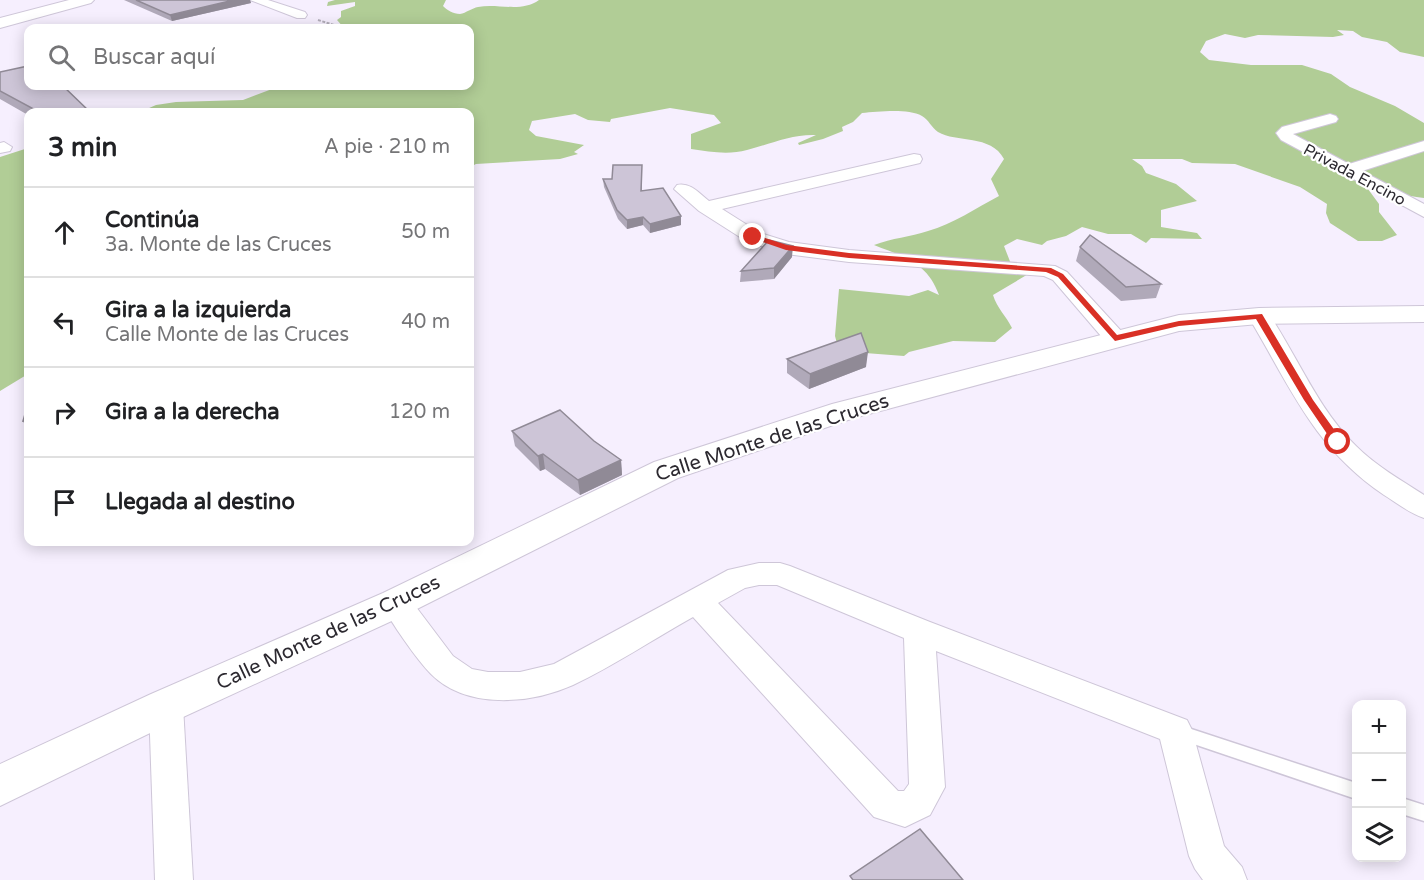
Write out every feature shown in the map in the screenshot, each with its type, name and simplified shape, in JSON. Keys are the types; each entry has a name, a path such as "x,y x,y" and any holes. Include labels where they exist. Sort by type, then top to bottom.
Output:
{"street":[{"path":"0,23 86,0"},
{"path":"256,0 301,15"},
{"name":"Privada Encino","path":"1330,119 1284,133 1287,137 1424,211"},
{"path":"1347,170 1424,146"},
{"path":"706,207 914,159"},
{"path":"683,189 706,207 753,237 786,248 849,256 1048,270 1060,276 1115,338"},
{"name":"Calle Monte de las Cruces","path":"0,786 166,706 396,603 666,470 843,411 1179,323 1259,316 1424,314"},
{"path":"1259,316 1308,400 1338,442 1367,470 1424,508"},
{"path":"396,603 442,665 464,680 488,686 520,686 562,675 738,578 759,574 780,574 919,631 1175,730 1208,856 1228,880"},
{"path":"697,601 887,805 905,810 918,803 927,787 919,631"},
{"path":"166,706 174,880"}],"lane":[{"path":"1175,730 1352,790"},
{"path":"1406,808 1424,813"}],"green space":[{"path":"335,0 446,0 443,6 450,12 460,14 478,7 517,7 539,0 1424,0 1424,57 1400,52 1387,42 1362,37 1353,31 1337,30 1344,35 1333,37 1258,35 1245,38 1225,34 1206,41 1200,52 1209,60 1251,65 1302,65 1331,74 1350,87 1395,106 1424,123 1424,198 1368,189 1379,204 1379,212 1397,235 1382,241 1358,241 1330,223 1326,213 1327,204 1300,187 1235,164 1192,163 1182,159 1132,159 1142,166 1146,173 1176,184 1197,201 1161,210 1161,227 1197,233 1202,239 1151,238 1146,243 1131,234 1108,234 1082,227 1042,245 1017,239 1004,246 1011,264 1043,264 1041,270 1030,273 993,295 1012,328 995,342 953,341 909,352 904,356 839,351 835,336 839,289 909,296 928,290 939,295 928,275 921,268 905,257 874,245 937,228 999,196 991,179 1004,159 998,151 982,142 938,132 924,117 909,112 892,111 862,113 853,122 842,127 843,131 799,145 798,143 816,135 790,138 740,152 705,151 691,149 691,134 721,123 714,115 670,108 611,119 610,122 588,120 575,114 532,121 529,130 536,136 584,145 574,152 578,154 560,159 474,165 474,108 149,108 176,102 243,100 269,90 474,90 474,24 340,24 337,20 341,17 341,11 355,6 355,2 327,6 328,2"},
{"path":"24,149 24,376 0,391 0,157"}],"building":[{"path":"136,0 234,0 170,15"},
{"path":"24,67 24,90 67,90 86,108 32,108 0,91 0,72"},
{"path":"613,165 642,165 641,191 663,188 681,216 650,224 643,217 627,220 617,210 603,179 612,179"},
{"path":"1090,235 1161,284 1126,287 1080,247"},
{"path":"769,240 793,246 774,268 741,271"},
{"path":"861,333 868,352 810,374 787,359"},
{"path":"560,410 594,441 621,460 578,480 543,454 538,456 512,431"},
{"path":"920,829 963,880 853,880 850,876"}],"route":[{"path":"753,237 786,248 849,256 1033,267 1048,270 1060,276 1115,338 1179,323 1215,318 1259,316 1308,400 1338,442"}]}
